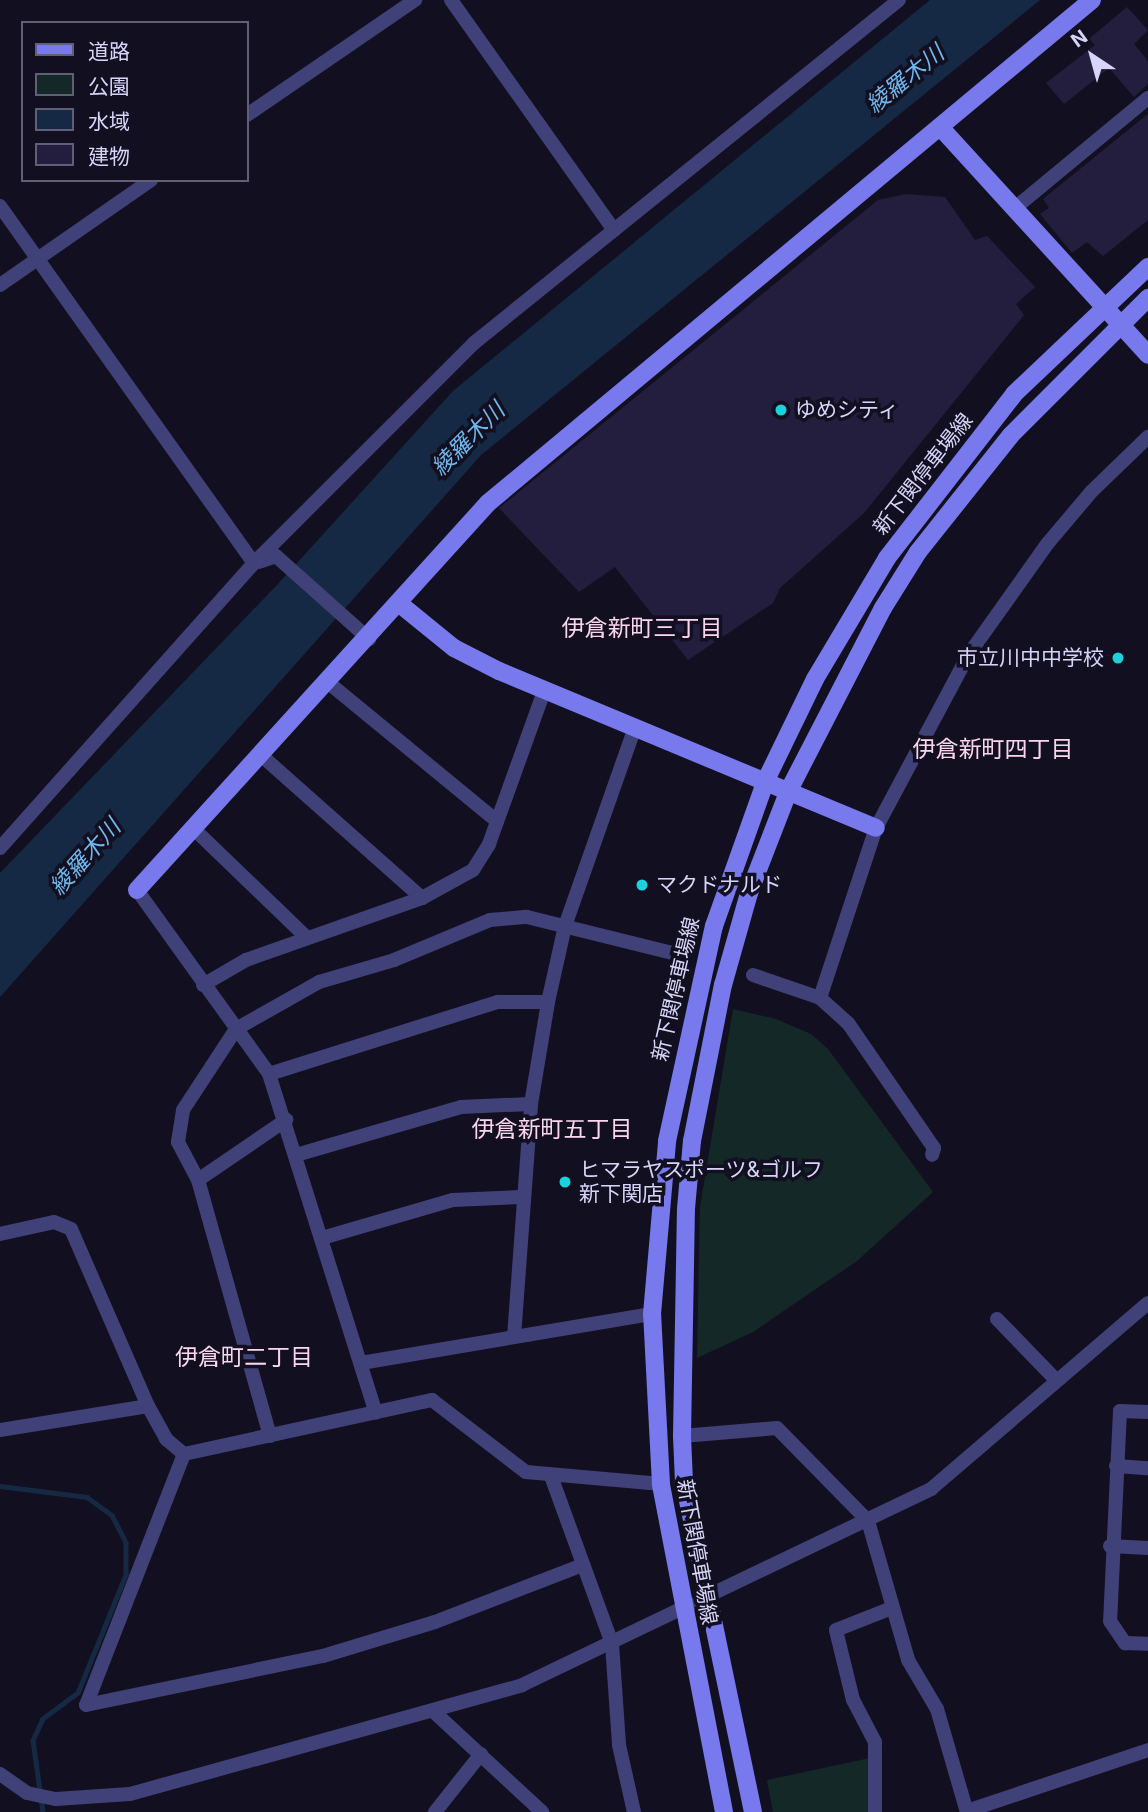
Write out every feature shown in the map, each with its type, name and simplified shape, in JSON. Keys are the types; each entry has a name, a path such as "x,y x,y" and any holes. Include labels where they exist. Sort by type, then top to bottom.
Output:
{"main road":[{"path":"137,890 330,684 488,503 1092,0"},
{"path":"940,128 1148,355"},
{"name":"新下関停車場線","path":"724,1812 661,1484 652,1314 667,1141 695,998 733,864 766,780 852,614 926,503 1014,394 1148,267"},
{"name":"新下関停車場線","path":"753,1812 684,1482 682,1436 681,1262 692,1141 723,985 749,893 789,790 843,678 918,552 1011,435 1119,323 1148,298"},
{"path":"401,605 454,648 544,691 766,780 876,828"}],"street":[{"path":"248,114 415,0"},
{"path":"451,0 614,230"},
{"path":"0,848 254,563 474,343 899,0"},
{"path":"1015,208 1148,99"},
{"path":"0,285 148,182"},
{"path":"0,206 35,259 254,563"},
{"path":"820,998 876,828 1006,595 1092,491 1148,438"},
{"path":"254,563 276,556 369,639"},
{"path":"330,684 497,821"},
{"path":"203,985 246,960 305,936 422,898 473,870 497,821 544,691"},
{"path":"514,1336 522,1197 531,1104 548,1002 565,926 635,727"},
{"path":"262,756 422,898"},
{"path":"195,830 305,936"},
{"path":"137,890 268,1074 286,1120 376,1413"},
{"path":"270,1436 198,1180 178,1142 183,1110 236,1029 319,982 394,960 489,920 527,917 677,954"},
{"path":"753,975 820,998 880,1064 934,1148 932,1155"},
{"path":"268,1074 498,1002 548,1002"},
{"path":"296,1155 461,1107 531,1104"},
{"path":"198,1180 286,1120"},
{"path":"321,1238 453,1200 522,1197"},
{"path":"0,1234 54,1222 71,1229 148,1406 166,1439 184,1454"},
{"path":"0,1774 30,1794 80,1805 130,1794 522,1685 932,1489 1147,1305"},
{"path":"361,1363 652,1314"},
{"path":"997,1320 1057,1381"},
{"path":"184,1454 432,1400 526,1472 661,1484"},
{"path":"0,1430 148,1406"},
{"path":"1147,1644 1125,1643 1110,1621 1110,1546 1120,1411 1148,1412"},
{"path":"682,1436 777,1428 868,1521 908,1660 937,1709 967,1812 1148,1750"},
{"path":"184,1454 86,1705 323,1656 435,1622 583,1565"},
{"path":"1116,1466 1148,1468"},
{"path":"551,1476 612,1644 619,1745 634,1812"},
{"path":"1110,1546 1148,1548"},
{"path":"875,1812 875,1742 853,1700 836,1630 892,1608"},
{"path":"433,1711 542,1812"},
{"path":"435,1812 481,1754"}],"green space":[{"path":"733,1009 776,1019 811,1034 828,1049 933,1192 857,1261 753,1332 697,1358 700,1207"},
{"path":"875,1757 875,1812 773,1812 767,1780"}],"water":[{"name":"綾羅木川","path":"930,0 1040,0 481,455 0,997 0,873 278,584 453,391"}],"building":[{"path":"1127,7 1148,30 1134,44 1148,61 1148,84 1134,97 1109,68 1064,104 1046,83 1095,45 1089,39"},
{"path":"1148,114 1148,220 1103,256 1087,242 1072,253 1040,214 1049,208 1043,199"},
{"name":"ゆめシティ","path":"906,194 945,197 975,240 987,236 1035,287 1016,304 1024,315 864,513 780,588 773,603 688,660 615,567 579,592 499,508 878,200"}],"waterway":[{"path":"0,1486 87,1497 112,1515 126,1543 126,1575 78,1693 43,1719 33,1740 43,1812"}],"place":[{"name":"ゆめシティ","path":"781,410"},
{"name":"市立川中中学校","path":"1118,658"},
{"name":"マクドナルド","path":"642,885"},
{"name":"ヒマラヤスポーツ&ゴルフ 新下関店","path":"565,1182"}],"district":[{"name":"伊倉新町三丁目","path":"642,628"},
{"name":"伊倉新町四丁目","path":"993,749"},
{"name":"伊倉新町五丁目","path":"552,1129"},
{"name":"伊倉町二丁目","path":"244,1357"}]}
